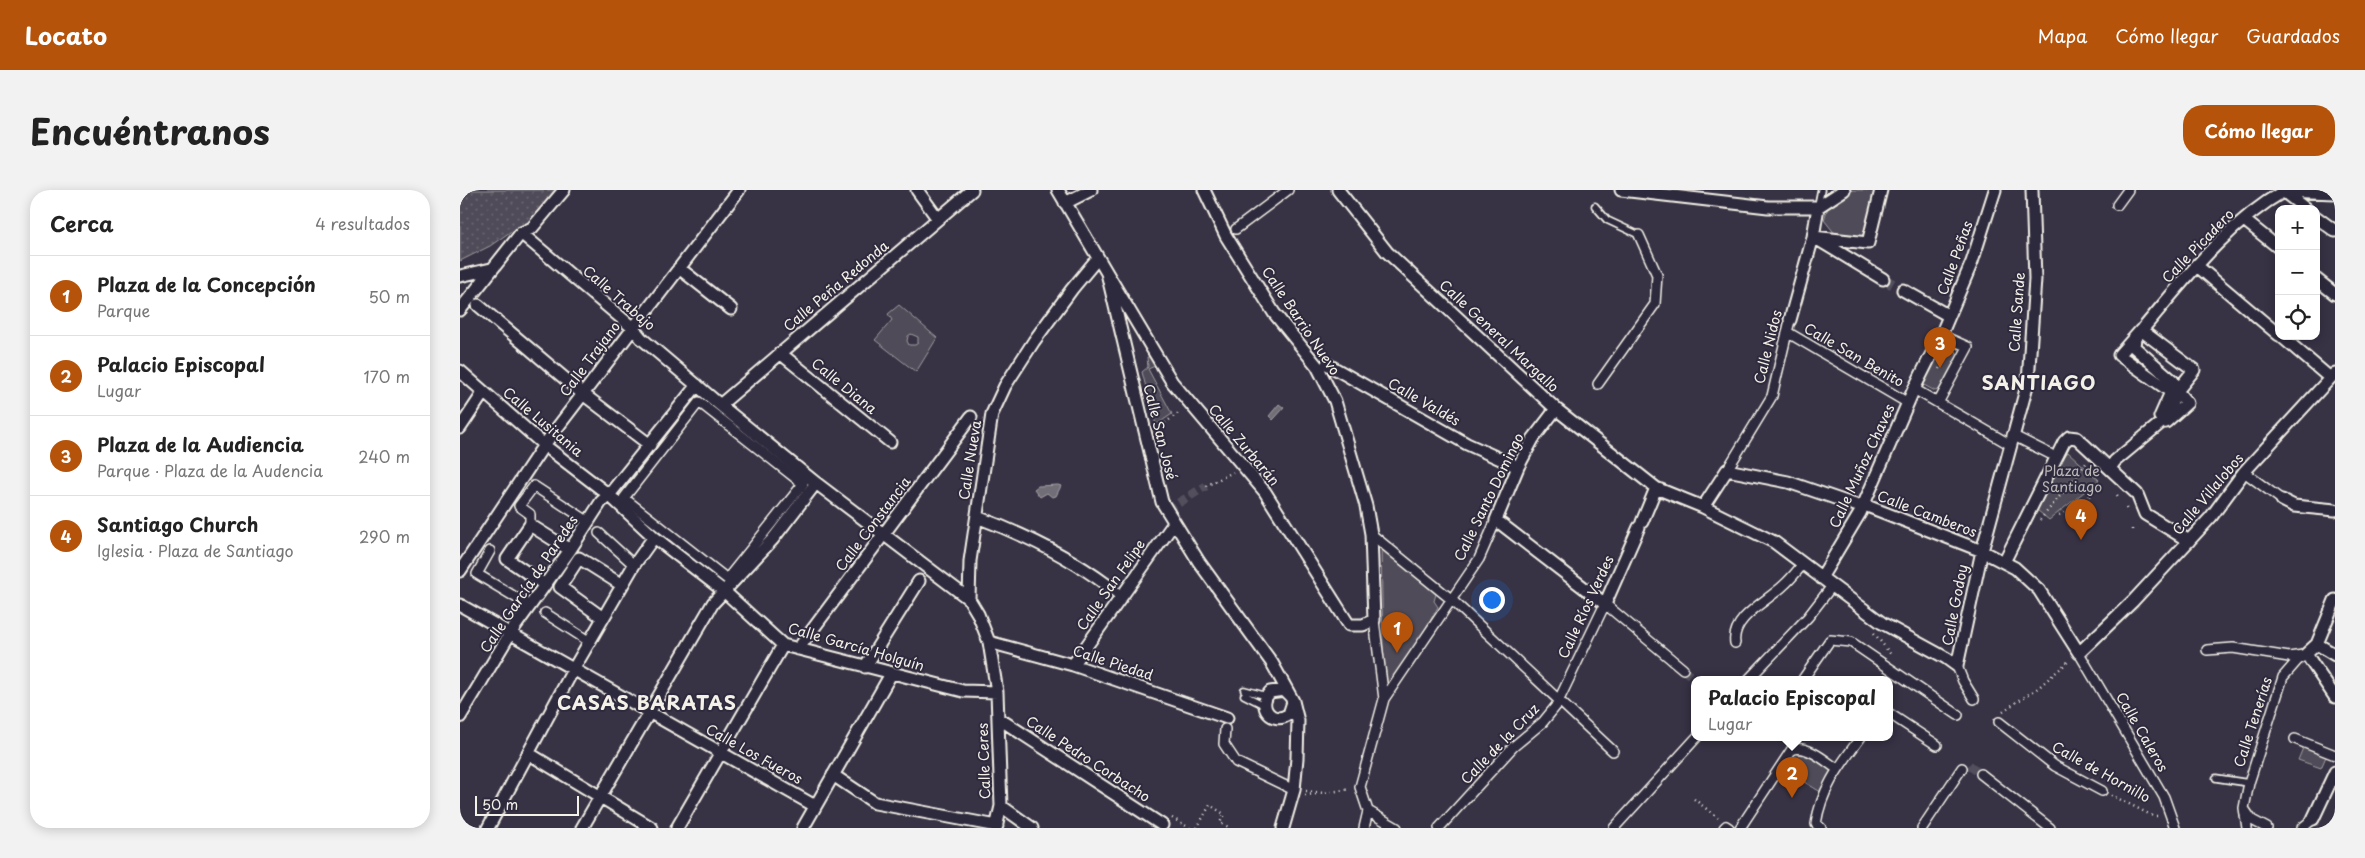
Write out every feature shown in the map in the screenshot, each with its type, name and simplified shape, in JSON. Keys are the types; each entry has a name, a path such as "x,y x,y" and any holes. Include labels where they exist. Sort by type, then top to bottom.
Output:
{"street":[{"path":"460,310 520,233 532,228 564,190"},
{"name":"Calle Trajano","path":"460,572 544,445 739,190"},
{"path":"917,190 938,219"},
{"name":"Calle Peña Redonda","path":"720,405 972,190"},
{"name":"Calle San José","path":"1058,190 1107,274 1162,502 1199,562 1272,663 1292,699 1298,721 1293,793 1283,828"},
{"path":"1065,203 1091,190"},
{"name":"Calle Barrio Nuevo","path":"1204,190 1226,236 1274,313 1322,365 1335,401 1366,506 1371,534 1368,623"},
{"path":"1236,228 1288,190"},
{"name":"Calle General Margallo","path":"1338,190 1387,252 1556,410 1656,488 1703,506 1774,542 1882,623 1957,666"},
{"path":"1621,190 1768,207 1818,207 1844,190"},
{"path":"1813,237 1868,243 1881,190"},
{"name":"Calle Peñas","path":"1928,362 1942,336 1972,262 1995,190"},
{"name":"Calle Sande","path":"1982,551 2028,382 2036,280 2032,190"},
{"path":"2117,205 2128,190"},
{"path":"2283,191 2335,192"},
{"path":"2283,191 2301,205"},
{"name":"Calle Picadero","path":"2163,420 2160,417 2170,392 2119,355 2196,265 2264,202 2283,191"},
{"name":"Calle Nidos","path":"1703,506 1772,396 1790,320 1813,237 1818,207"},
{"path":"2320,219 2335,231"},
{"path":"2244,220 2275,245"},
{"name":"Calle Trabajo","path":"520,233 633,328 641,338 720,405 816,483 969,599"},
{"path":"1598,384 1655,304 1657,275 1638,235"},
{"path":"1813,237 1883,278"},
{"name":"Calle Nueva","path":"997,692 989,642 978,614 969,599 970,561 992,414 1005,386 1066,296 1097,259"},
{"path":"2196,265 2275,331"},
{"path":"679,268 731,309"},
{"path":"460,276 491,269"},
{"name":"Calle Zurbarán","path":"1107,274 1172,382 1275,506 1350,624 1368,623"},
{"path":"2320,282 2335,294"},
{"path":"1903,290 1949,316"},
{"path":"478,305 583,394 650,445"},
{"path":"2110,468 2115,461 2163,420 2176,394 2173,381 2134,347 2135,338 2141,330 2194,370 2177,391 2187,403 2166,422 2163,420"},
{"name":"Calle San Benito","path":"1787,332 1908,403"},
{"path":"1938,403 1968,347 1942,336"},
{"path":"2286,340 2333,376"},
{"name":"Calle Diana","path":"780,354 890,442"},
{"name":"Calle Muñoz Chaves","path":"1821,578 1861,507 1913,390 1928,362"},
{"name":"Calle Valdés","path":"1322,365 1467,444 1518,467"},
{"name":"Calle Lusitania","path":"460,371 544,445 609,495 654,537"},
{"name":"Calle Villalobos","path":"2079,653 2133,601 2189,541 2211,517 2244,472 2333,376"},
{"name":"Calle García de Paredes","path":"460,717 511,632 570,550 601,502 609,495 697,385"},
{"path":"1913,390 2011,440 2050,454"},
{"path":"460,428 484,392"},
{"path":"699,402 803,484 727,579 624,498 699,402"},
{"name":"Calle Santo Domingo","path":"1384,700 1479,559 1518,467 1533,440 1556,410"},
{"name":"Calle Constancia","path":"798,649 971,417"},
{"path":"2004,562 2064,442 2069,437 2077,438 2137,494 2145,514 2189,541"},
{"name":"Calle Camberos","path":"1727,470 1788,482 1861,507 1867,506 1982,551"},
{"path":"2244,472 2282,500 2294,506 2335,510"},
{"path":"582,828 713,603 774,539 816,483"},
{"path":"545,585 507,559 530,524 530,514 519,506 534,486 589,522"},
{"name":"Calle Ríos Verdes","path":"1559,700 1605,604 1656,488"},
{"path":"977,517 1012,530 1058,553 1122,597"},
{"path":"1496,520 1605,604 1683,669"},
{"name":"Calle San Felipe","path":"1073,665 1174,523"},
{"path":"530,524 570,550"},
{"path":"599,534 634,565"},
{"path":"1371,534 1452,600 1614,751"},
{"path":"488,828 573,670 634,565 654,537"},
{"name":"Calle García Holguín","path":"654,537 725,592 783,645 963,691 997,692"},
{"path":"490,550 477,574 530,606"},
{"path":"1982,551 2015,568 2039,590 2079,653"},
{"name":"Calle Godoy","path":"1957,666 1982,551"},
{"path":"603,618 560,587 579,558 622,585"},
{"path":"1735,644 1735,631 1749,614 1784,585 1801,563"},
{"path":"865,667 919,582"},
{"path":"1752,676 1808,617 1832,586"},
{"name":"Calle Tenerías","path":"2247,828 2244,808 2249,783 2283,677 2317,644 2335,600"},
{"name":"Calle Los Fueros","path":"460,605 511,632 573,670 815,806"},
{"path":"545,613 590,642"},
{"path":"1364,828 1368,811 1360,787 1384,700 1368,623"},
{"path":"1805,676 1830,640 1852,642 1958,715"},
{"name":"Calle Piedad","path":"989,642 1115,675 1226,723"},
{"path":"2317,644 2335,655"},
{"path":"677,828 783,645"},
{"path":"2207,650 2232,648 2289,657 2306,654 2335,697"},
{"name":"Calle Caleros","path":"2079,653 2164,797 2175,828"},
{"path":"1957,666 1963,681 1974,699"},
{"path":"803,828 891,674"},
{"path":"1279,690 1292,699 1289,714 1281,718 1268,714 1265,700 1279,690"},
{"name":"Calle Ceres","path":"997,692 1000,806 997,827"},
{"name":"Calle de la Cruz","path":"1439,828 1513,747 1543,722 1559,700"},
{"path":"1893,716 1937,745"},
{"name":"Calle Pedro Corbacho","path":"998,718 1162,825"},
{"name":"Calle de Hornillo","path":"1998,718 2055,766 2102,792"},
{"path":"1226,723 1224,744 1236,762 1293,793"},
{"path":"2295,739 2335,755"},
{"path":"1614,828 1693,741"},
{"path":"1821,828 1816,824 1818,808 1837,769 1858,741"},
{"path":"1740,828 1792,749 1809,750 1837,769"},
{"path":"528,753 599,798 652,828"},
{"path":"1922,828 1962,768"},
{"path":"2302,828 2313,819 2335,772"},
{"path":"1981,774 2050,828"},
{"path":"833,775 876,803 997,827"},
{"path":"1000,806 1032,828"},
{"path":"2244,808 2252,820 2267,828"},
{"path":"1368,811 1397,828"}],"lane":[{"path":"1818,207 1822,190"},
{"path":"1594,206 1607,220 1638,235"},
{"path":"1265,700 1244,693 1265,700"},
{"path":"2216,778 2249,783"}],"path":[{"path":"1940,368 1947,355"},
{"path":"1928,362 1954,374"},
{"path":"1146,437 1190,404"},
{"path":"2073,480 2085,465"},
{"path":"1206,486 1243,466"},
{"path":"2044,515 2064,491"},
{"path":"2089,496 2093,493"},
{"path":"2117,494 2119,498"},
{"path":"2076,504 2081,502"},
{"path":"2126,508 2128,512"},
{"path":"2059,515 2064,512"},
{"path":"2132,525 2132,530"},
{"path":"1871,630 1893,657 1884,664"},
{"path":"1998,718 2038,688 2079,653"},
{"path":"1293,793 1324,793 1360,787"},
{"name":"Calle de Hornillo","path":"2102,792 2153,816 2170,817"},
{"path":"1293,793 1324,793"},
{"path":"1694,799 1726,827"},
{"path":"1197,828 1210,805 1224,814 1220,823 1231,828"}],"green space":[{"path":"460,190 559,190 532,224 510,232 490,246 460,261"},
{"path":"1852,190 1879,190 1866,237 1859,239 1836,235 1824,220 1828,207"},
{"path":"899,305 937,338 916,372 875,340 892,320 888,314","holes":["911,334 918,337 918,343 909,345 907,341 908,336"]},
{"path":"1945,345 1956,351 1958,357 1941,389 1935,391 1924,385 1922,380 1939,347"},
{"path":"1147,357 1150,357 1155,366 1148,369 1172,414 1156,425 1142,372 1148,367"},
{"name":"Plaza de Santiago","path":"2068,452 2099,480 2049,520 2037,510 2061,460"},
{"path":"1381,546 1436,594 1434,601 1438,607 1384,699"},
{"path":"2305,743 2328,752 2321,768 2298,760"},
{"path":"1799,748 1837,769 1824,794 1796,777 1799,770 1787,762"}],"shaded area":[{"path":"1279,404 1284,408 1273,420 1269,416"},
{"path":"1038,486 1061,486 1056,496 1052,497 1047,493 1040,497 1034,489"}],"tunnel":[{"path":"1883,279 1903,290"},
{"path":"1167,510 1206,486"},
{"path":"1683,669 1690,675"},
{"path":"1969,765 1981,774"}],"place":[{"name":"Plaza de la Audiencia","path":"1940,368"},
{"name":"Santiago Church","path":"2081,540"},
{"name":"Plaza de la Concepción","path":"1397,653"},
{"name":"Palacio Episcopal","path":"1792,798"}],"district":[{"name":"SANTIAGO","path":"2039,383"},
{"name":"CASAS BARATAS","path":"647,703"}]}
